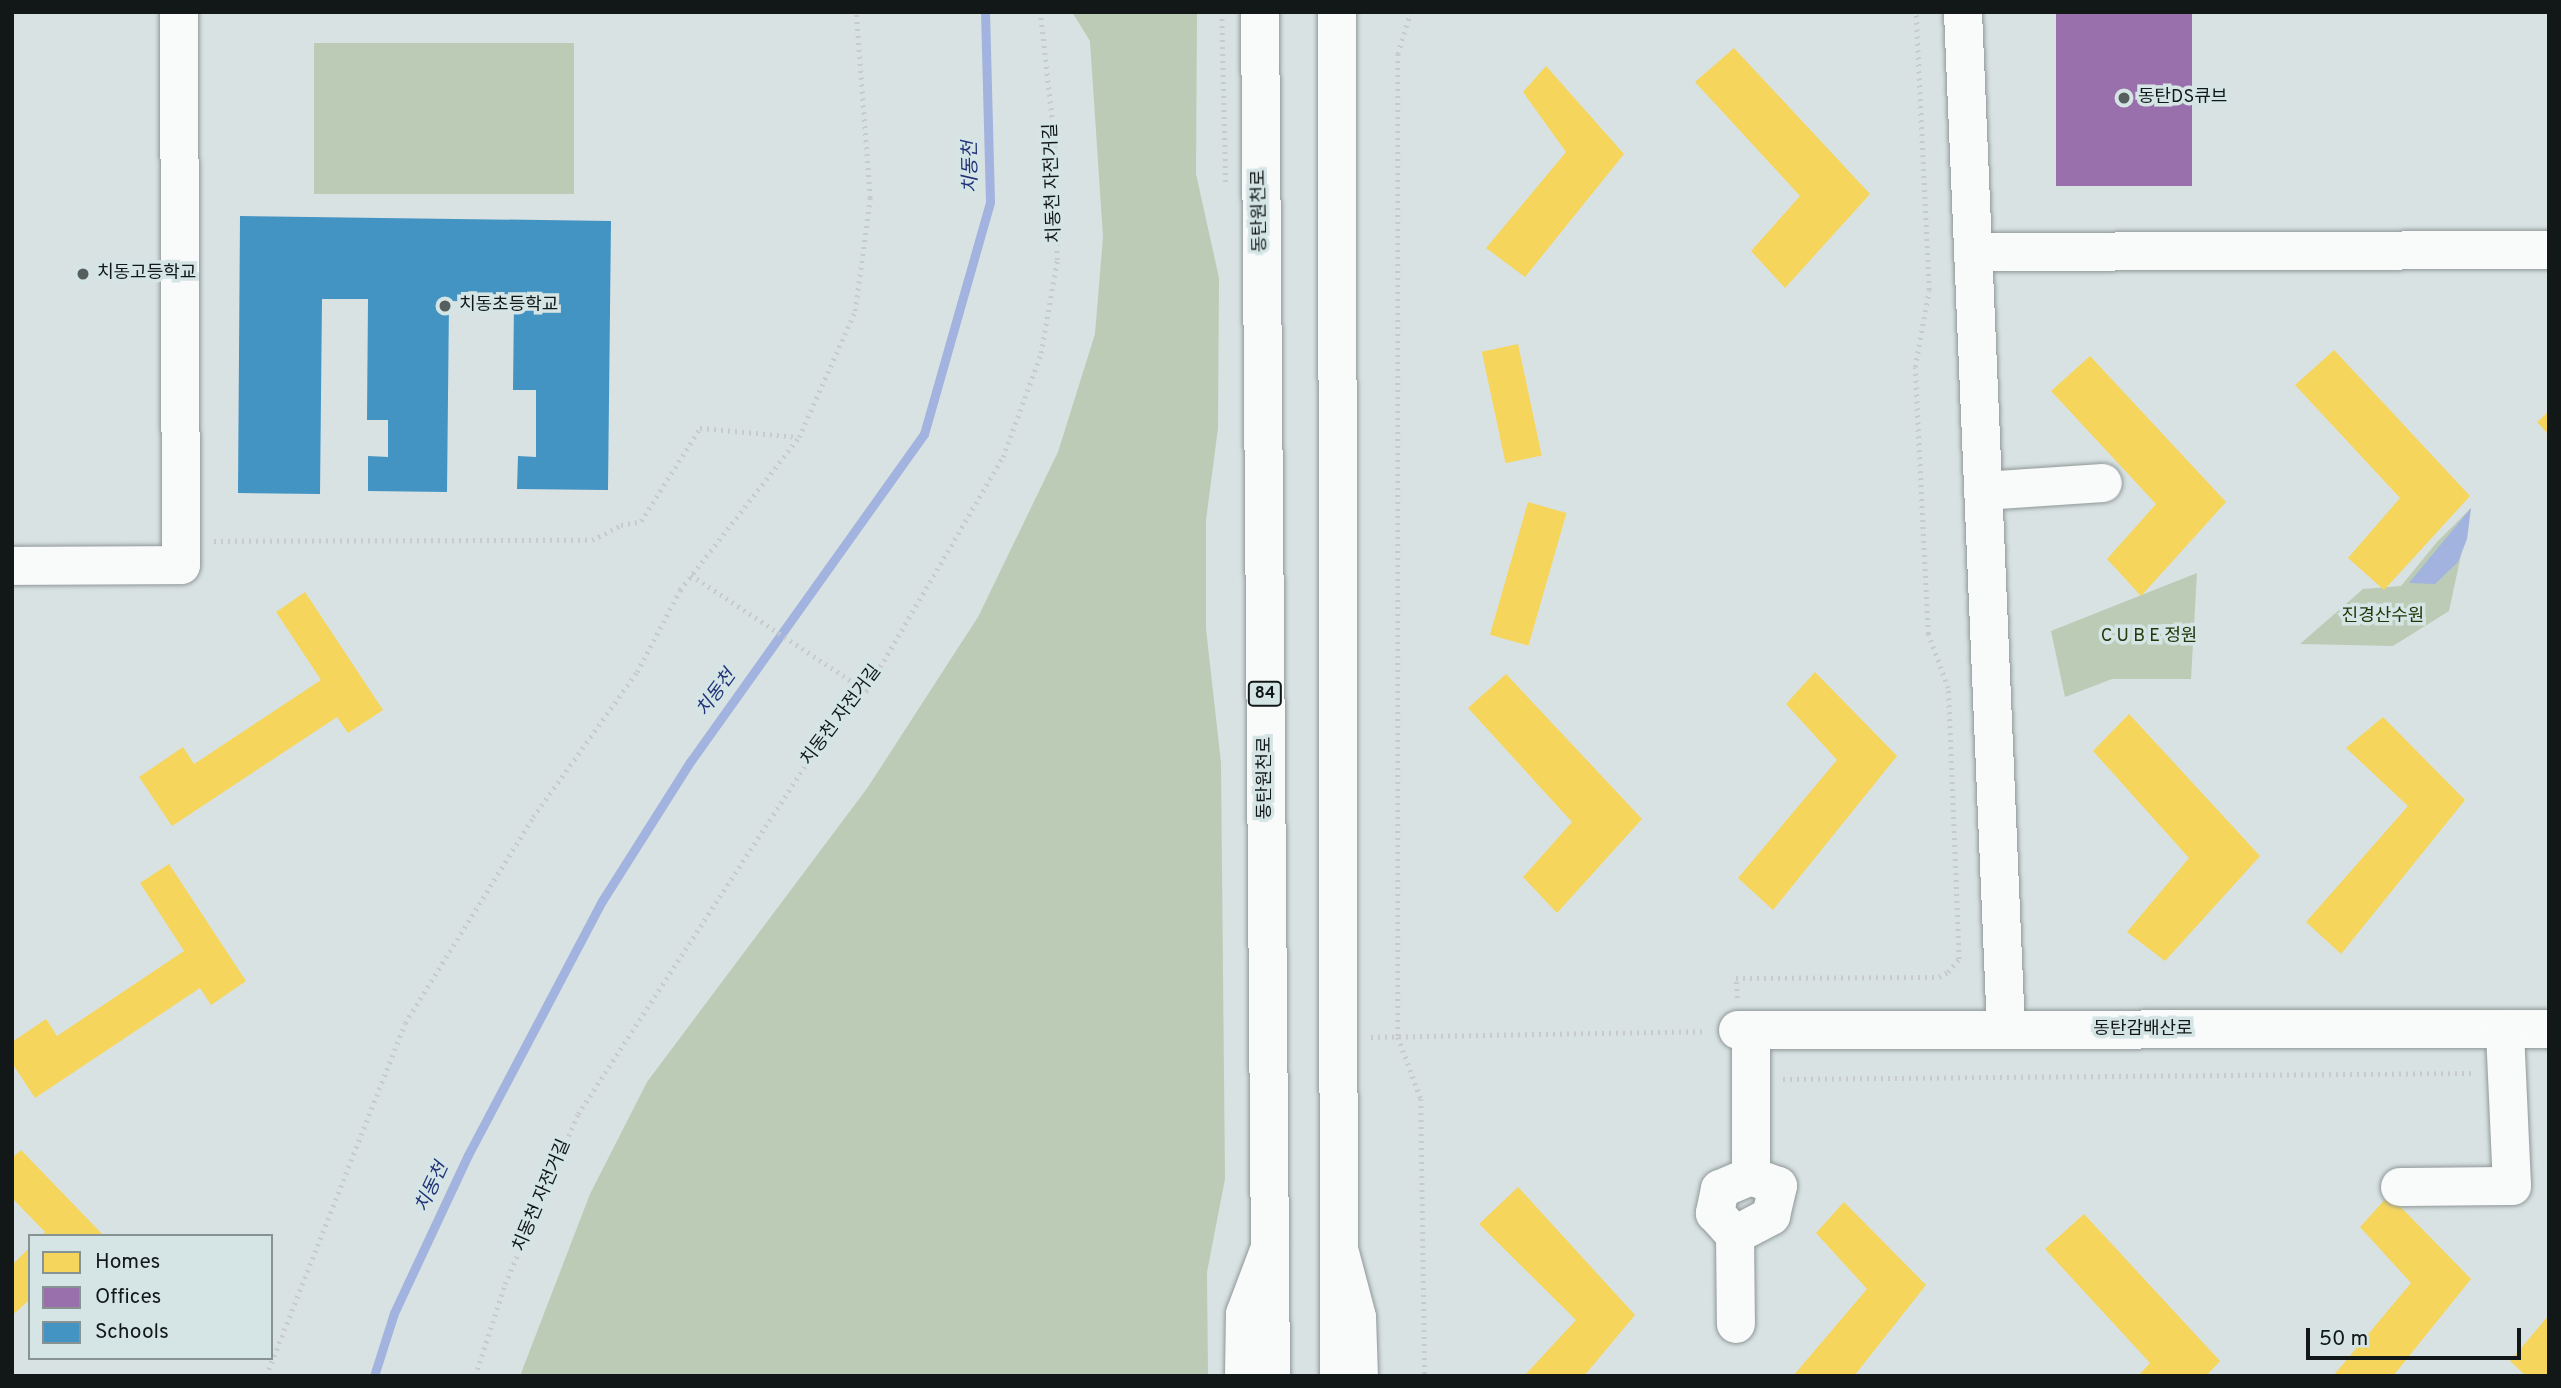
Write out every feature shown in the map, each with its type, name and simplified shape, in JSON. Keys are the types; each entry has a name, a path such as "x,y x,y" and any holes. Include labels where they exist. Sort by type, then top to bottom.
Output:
{"main road":[{"path":"12,566 181,565 179,12"},
{"name":"동탄원천로","path":"1260,12 1271,1376"},
{"path":"1337,12 1339,1376"},
{"path":"1963,12 2006,1030"},
{"path":"1973,252 2549,250"},
{"path":"1983,491 2103,483"},
{"path":"2400,1187 2512,1186 2505,1029"},
{"name":"동탄감배산로","path":"1744,1030 2549,1029"},
{"path":"1736,1324 1735,1235 1715,1213 1720,1189 1751,1176 1744,1030"},
{"path":"1244,1376 1245,1314 1270,1248"},
{"path":"1339,1250 1357,1317 1359,1376"}],"path":[{"path":"273,1358 405,1023 533,817 637,672 680,590 799,437 855,311 870,198 856,12"},
{"name":"치동천 자전거길","path":"475,1376 505,1284 578,1114 823,737 866,691 1003,457 1041,353 1057,260 1058,206 1054,138 1040,12"},
{"path":"1411,12 1398,54 1398,1037 1421,1099 1425,1376"},
{"path":"1363,1037 1744,1030 1736,978 1939,976 1948,972 1959,959 1948,688 1928,634 1915,367 1929,290 1916,12"},
{"path":"181,565 211,541 592,540 621,525 641,521 700,428 799,437"},
{"path":"691,575 866,691"},
{"path":"1780,1079 2479,1073"}],"green space":[{"path":"1072,12 1197,12 1196,174 1219,278 1218,428 1206,520 1206,629 1221,763 1225,1179 1207,1272 1208,1376 520,1376 590,1194 647,1082 868,787 978,617 1058,452 1095,334 1103,237 1090,41"},
{"path":"314,43 574,43 574,194 314,194"},
{"name":"진경산수원","path":"2471,508 2449,611 2393,646 2300,644 2363,589 2401,586 2437,542"},
{"name":"C U B E 정원","path":"2197,573 2191,679 2112,679 2065,697 2051,631"}],"water":[{"path":"2471,508 2467,539 2458,562 2435,584 2409,583"}],"building: Homes":[{"path":"1734,48 1870,194 1785,288 1751,251 1800,196 1695,82"},
{"path":"1546,66 1624,154 1525,277 1486,248 1566,152 1523,92"},
{"path":"1518,344 1542,456 1506,463 1482,352"},
{"path":"2334,350 2470,496 2384,590 2348,558 2400,498 2295,385"},
{"path":"2090,356 2226,502 2141,596 2107,559 2156,504 2051,391"},
{"path":"2549,411 2549,435 2537,422"},
{"path":"1528,502 1566,513 1528,646 1490,635"},
{"path":"305,592 383,710 348,733 337,717 172,826 139,777 183,747 194,764 321,680 276,612"},
{"path":"1815,672 1897,756 1773,910 1738,878 1837,760 1786,704"},
{"path":"1506,674 1642,819 1557,913 1523,877 1572,822 1468,708"},
{"path":"2129,714 2260,856 2165,961 2127,932 2189,858 2093,751"},
{"path":"2383,717 2465,800 2341,954 2306,922 2408,806 2346,748"},
{"path":"169,864 246,981 211,1005 200,988 35,1098 12,1063 12,1042 46,1019 57,1036 184,951 140,883"},
{"path":"21,1150 102,1234 44,1234 45,1232 12,1198 12,1158"},
{"path":"1518,1187 1635,1315 1584,1376 1524,1376 1576,1320 1479,1224"},
{"path":"2389,1195 2471,1279 2393,1376 2333,1376 2411,1283 2360,1227"},
{"path":"1844,1202 1926,1285 1854,1376 1793,1376 1867,1289 1816,1233"},
{"path":"2084,1214 2220,1361 2206,1376 2138,1376 2150,1363 2045,1249"},
{"path":"28,1249 28,1301 15,1313 12,1311 12,1265"},
{"path":"2549,1315 2549,1376 2526,1376 2510,1361"}],"building: Offices":[{"name":"동탄DS큐브","path":"2056,12 2192,12 2192,186 2056,186"}],"building: Schools":[{"path":"240,216 611,221 608,490 517,489 518,456 536,457 536,390 513,390 514,302 449,301 447,492 368,491 368,456 388,457 388,420 367,420 368,299 322,299 320,494 238,493"}],"waterway":[{"name":"치동천","path":"374,1376 394,1313 468,1155 602,901 690,762 924,434 990,202 985,12"}],"place":[{"name":"동탄DS큐브","path":"2124,98"},
{"name":"치동고등학교","path":"83,274"},
{"name":"치동초등학교","path":"445,306"}]}
